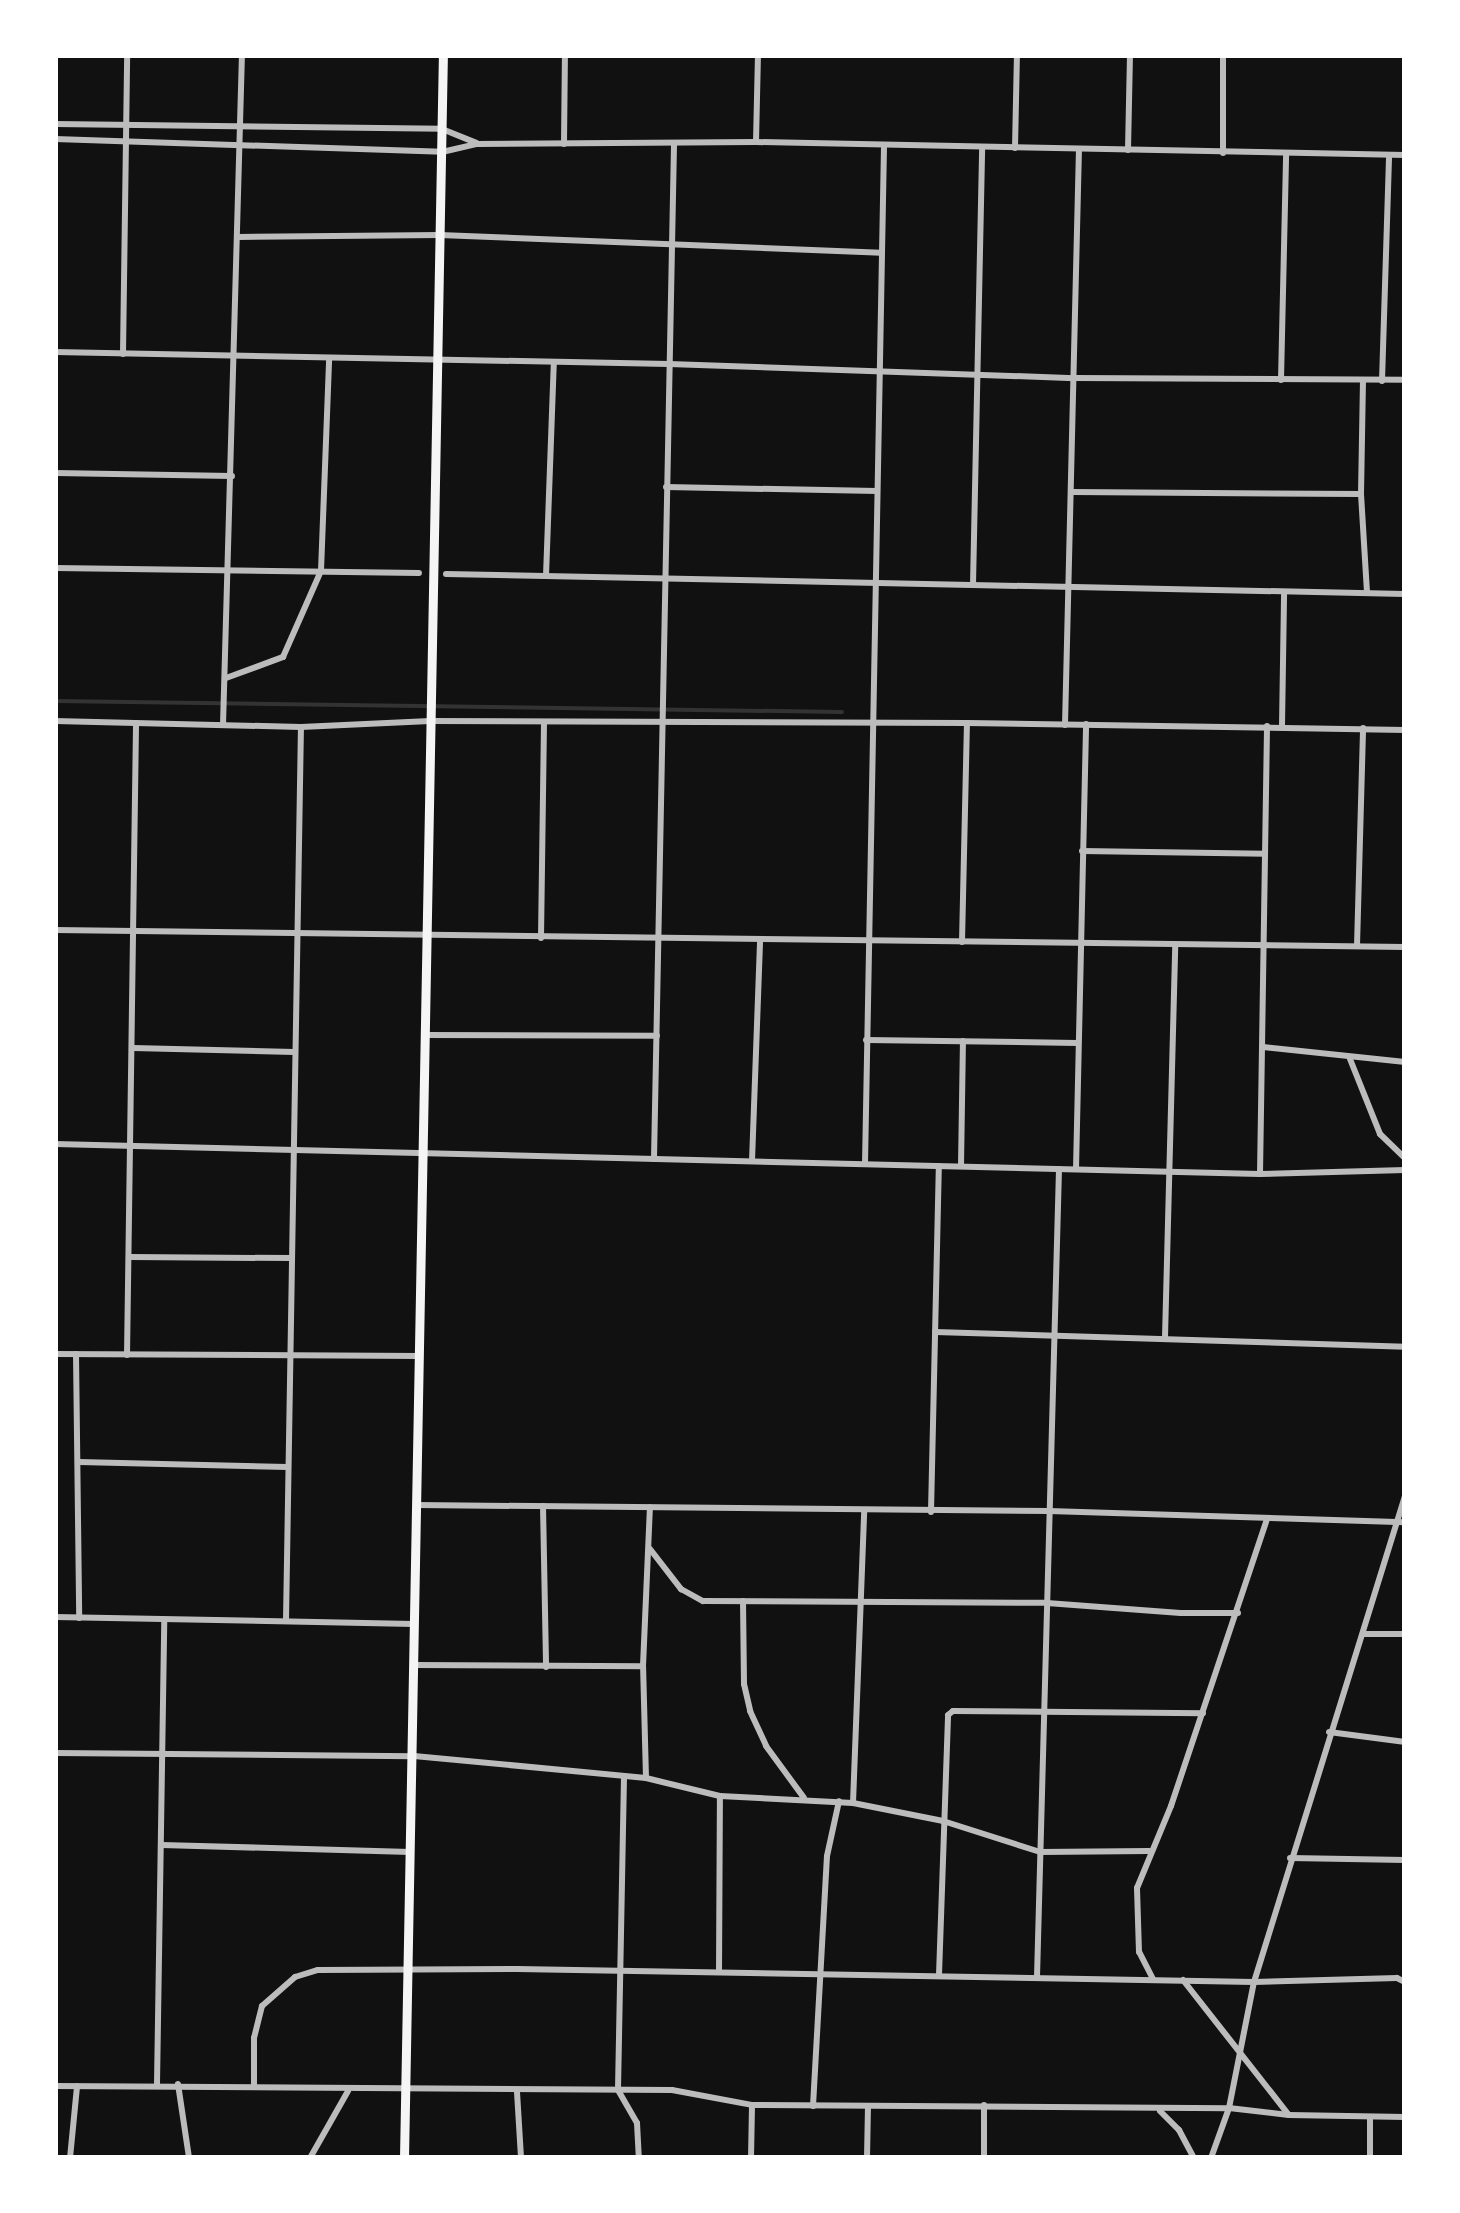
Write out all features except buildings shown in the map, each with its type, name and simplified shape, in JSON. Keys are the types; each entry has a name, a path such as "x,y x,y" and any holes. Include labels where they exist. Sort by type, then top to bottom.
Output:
{"main road":[{"path":"404,2158 443,55"}],"street":[{"path":"123,354 127,55"},
{"path":"223,725 231,570 242,55"},
{"path":"564,144 565,55"},
{"path":"756,142 758,55"},
{"path":"1015,148 1017,55"},
{"path":"1128,150 1130,55"},
{"path":"1223,152 1224,55"},
{"path":"55,124 442,129 477,144"},
{"path":"55,139 442,152 477,144 756,142 1286,156 1405,154"},
{"path":"654,1159 674,143"},
{"path":"864,1164 884,146"},
{"path":"973,585 982,148"},
{"path":"1065,725 1078,148"},
{"path":"1281,380 1286,156"},
{"path":"1382,381 1388,156"},
{"path":"238,237 440,235 881,254"},
{"path":"55,352 668,364 977,376 1405,380"},
{"path":"226,678 282,657 321,572 329,358"},
{"path":"546,576 554,362"},
{"path":"1362,380 1361,494 1367,593"},
{"path":"55,474 232,476"},
{"path":"666,487 876,491"},
{"path":"1072,492 1361,494"},
{"path":"55,568 419,573"},
{"path":"446,574 1405,594"},
{"path":"1282,726 1284,592"},
{"path":"55,722 300,726 430,721 1086,724 1405,730"},
{"path":"541,938 544,722"},
{"path":"128,1355 136,723"},
{"path":"962,942 967,724"},
{"path":"1076,1169 1086,724"},
{"path":"286,1620 300,726"},
{"path":"1260,1174 1267,726"},
{"path":"1356,946 1363,728"},
{"path":"1082,851 1265,854"},
{"path":"55,930 428,938 1405,947"},
{"path":"752,1161 760,939"},
{"path":"1165,1337 1175,944"},
{"path":"425,1035 656,1036"},
{"path":"866,1040 1077,1043"},
{"path":"961,1166 963,1041"},
{"path":"1263,1047 1327,1050 1350,1059 1405,1062"},
{"path":"134,1048 294,1052"},
{"path":"1350,1059 1380,1134 1405,1158"},
{"path":"55,1144 1260,1174 1405,1170"},
{"path":"931,1512 939,1166"},
{"path":"1037,1977 1058,1169"},
{"path":"130,1257 291,1258"},
{"path":"935,1332 1405,1346"},
{"path":"55,1354 419,1356"},
{"path":"76,1354 79,1618"},
{"path":"78,1462 287,1467"},
{"path":"1211,2158 1229,2108 1254,1982 1290,1858 1402,1522 1405,1496"},
{"path":"417,1505 1049,1511 1402,1522"},
{"path":"543,1506 546,1667"},
{"path":"646,1778 643,1666 650,1507"},
{"path":"854,1803 864,1511"},
{"path":"1153,1978 1139,1952 1137,1888 1149,1851 1171,1806 1267,1519"},
{"path":"650,1549 681,1588 703,1601 1048,1604 1180,1614 1238,1612"},
{"path":"743,1601 744,1684 750,1711 766,1746 804,1799"},
{"path":"55,1617 415,1624"},
{"path":"157,2084 164,1620"},
{"path":"1363,1634 1405,1634"},
{"path":"415,1665 643,1666"},
{"path":"939,1976 948,1715 954,1711 1044,1710 1203,1713"},
{"path":"1329,1732 1405,1742"},
{"path":"55,1753 414,1756 646,1778 720,1796 854,1803 943,1821 1040,1852 1149,1851"},
{"path":"624,1777 617,1972 618,2090 637,2123 639,2158"},
{"path":"720,1796 720,1972"},
{"path":"814,2106 828,1856 839,1801"},
{"path":"162,1845 411,1852"},
{"path":"1290,1858 1405,1860"},
{"path":"254,2086 257,2020 276,1990 295,1977 318,1970 408,1968 1254,1982 1397,1978 1405,1982"},
{"path":"1183,1980 1289,2115"},
{"path":"178,2084 188,2158"},
{"path":"55,2086 178,2084 517,2092 672,2090 752,2105 1229,2108 1289,2115 1405,2117"},
{"path":"70,2158 77,2086"},
{"path":"310,2158 320,2133 348,2090"},
{"path":"517,2092 521,2158"},
{"path":"751,2158 752,2105"},
{"path":"984,2106 984,2158"},
{"path":"867,2158 868,2107"},
{"path":"1160,2110 1179,2130 1194,2158"},
{"path":"1370,2118 1370,2158"}],"waterway":[{"path":"55,701 842,712"}]}
